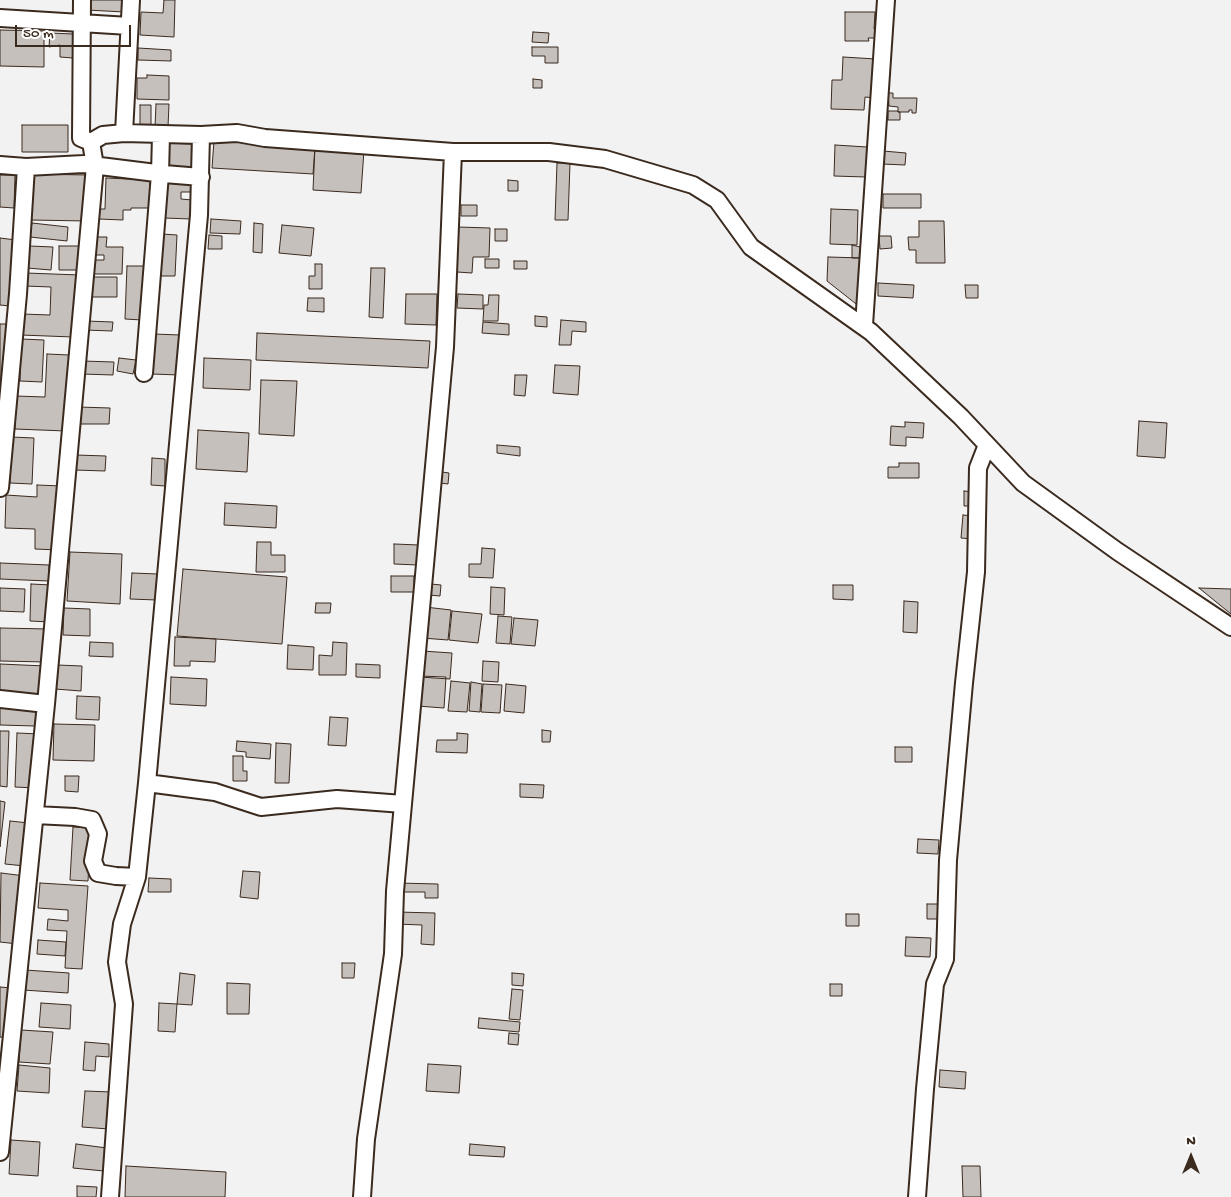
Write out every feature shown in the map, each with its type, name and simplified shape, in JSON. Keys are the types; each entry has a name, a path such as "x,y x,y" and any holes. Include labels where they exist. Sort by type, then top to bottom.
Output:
{"street":[{"path":"82,0 81,138 91,142"},
{"path":"124,133 130,0"},
{"path":"864,325 886,0"},
{"path":"0,18 130,26"},
{"path":"91,142 103,135 124,133 161,135 238,133 265,138 453,152 549,152 605,158 693,185 717,200 751,247 864,325 961,417 1023,483 1117,552 1231,627"},
{"path":"144,374 160,174 161,135"},
{"path":"110,1197 124,1004 117,962 122,924 137,877 147,783 190,322 201,177 201,135"},
{"path":"0,1152 46,704 94,166 91,142"},
{"path":"362,1197 366,1139 393,954 395,891 445,347 453,152"},
{"path":"0,165 26,167 74,164 201,177"},
{"path":"0,488 18,294 26,167"},
{"path":"917,1197 935,984 945,959 948,860 976,572 978,468 987,445"},
{"path":"0,698 46,704"},
{"path":"147,783 215,792 261,807 337,799 403,804"},
{"path":"35,814 75,816 92,820 98,834 93,861 98,873 137,877"}],"building":[{"path":"87,0 125,0 124,12 87,10"},
{"path":"164,0 175,0 174,37 140,35 141,12 163,13"},
{"path":"845,12 875,12 874,29 878,28 879,38 868,38 869,41 845,41"},
{"path":"0,30 44,31 44,67 0,66"},
{"path":"533,32 549,33 548,43 532,42"},
{"path":"50,33 73,34 73,58 60,57 60,45 49,47"},
{"path":"532,47 558,47 558,63 545,63 545,56 532,56"},
{"path":"138,48 171,50 171,61 138,60"},
{"path":"843,57 876,59 875,98 865,97 864,110 831,109 832,80 842,80"},
{"path":"147,75 169,76 169,100 137,99 137,78 147,78"},
{"path":"533,79 542,80 542,88 533,88"},
{"path":"888,93 893,93 893,98 917,98 916,113 912,113 912,110 909,110 909,112 898,112 898,107 889,106"},
{"path":"156,104 169,104 168,127 155,127"},
{"path":"140,105 151,105 151,125 140,125"},
{"path":"888,111 900,112 900,120 888,120"},
{"path":"22,125 68,125 68,152 22,152"},
{"path":"214,141 315,147 313,174 212,168"},
{"path":"166,143 193,144 192,171 164,170"},
{"path":"835,145 867,147 866,177 834,176"},
{"path":"315,147 364,150 361,193 313,190"},
{"path":"883,151 906,153 905,165 882,164"},
{"path":"557,163 570,163 568,220 555,220"},
{"path":"31,174 88,175 87,221 30,220"},
{"path":"0,175 15,175 14,208 0,207"},
{"path":"106,178 150,180 149,208 123,210 123,220 99,219 99,209 105,209"},
{"path":"166,179 195,181 194,192 181,192 181,199 192,200 191,219 164,218"},
{"path":"508,180 518,181 518,191 508,191"},
{"path":"883,194 921,194 921,208 883,208"},
{"path":"461,205 477,205 477,216 461,216"},
{"path":"831,209 858,210 857,245 830,244"},
{"path":"211,219 241,221 240,234 210,233"},
{"path":"919,221 944,221 945,263 916,263 916,250 909,250 908,237 919,237"},
{"path":"32,223 68,227 67,241 30,237"},
{"path":"254,223 263,224 262,253 253,252"},
{"path":"282,225 314,228 311,256 279,253"},
{"path":"458,227 490,228 489,257 473,257 472,273 457,272"},
{"path":"495,229 507,229 507,241 495,241"},
{"path":"162,234 177,235 175,276 160,276"},
{"path":"209,235 222,236 222,249 208,249"},
{"path":"879,236 891,236 892,248 880,249"},
{"path":"95,237 107,237 106,247 123,247 122,274 90,274 90,260 104,260 104,255 95,255"},
{"path":"0,238 16,240 10,306 0,305"},
{"path":"852,245 860,247 863,258 852,258"},
{"path":"29,246 53,247 51,270 27,268"},
{"path":"59,246 81,246 81,270 59,270"},
{"path":"828,257 863,258 860,307 827,281"},
{"path":"485,259 499,259 499,268 485,268"},
{"path":"514,261 527,261 527,269 514,269"},
{"path":"315,264 322,264 322,289 309,289 309,276 315,276"},
{"path":"127,266 144,266 142,320 125,319"},
{"path":"371,268 385,268 383,318 369,317"},
{"path":"26,273 80,275 73,337 21,335 22,314 50,315 51,287 25,286"},
{"path":"91,277 117,277 117,297 91,297"},
{"path":"878,283 914,285 913,298 878,296"},
{"path":"965,285 978,285 978,298 966,298"},
{"path":"406,294 437,294 436,325 405,324"},
{"path":"458,294 483,295 483,309 457,308"},
{"path":"489,295 499,295 498,321 483,321 484,305 488,305"},
{"path":"308,298 324,298 324,312 307,311"},
{"path":"535,316 547,317 547,327 535,326"},
{"path":"561,320 586,322 586,332 572,331 571,345 559,345"},
{"path":"86,321 113,322 112,331 85,330"},
{"path":"483,322 509,324 509,335 482,333"},
{"path":"0,324 6,324 4,379 0,379"},
{"path":"257,333 430,341 428,368 256,360"},
{"path":"154,334 180,335 179,375 152,374"},
{"path":"21,339 44,340 42,382 20,381"},
{"path":"47,354 69,355 66,431 15,429 16,396 45,397"},
{"path":"119,358 136,360 133,374 117,371"},
{"path":"204,358 251,360 250,390 203,388"},
{"path":"82,361 114,362 113,375 82,374"},
{"path":"555,365 580,366 578,395 553,393"},
{"path":"515,375 527,375 525,396 514,395"},
{"path":"261,380 297,381 294,436 259,434"},
{"path":"78,407 110,408 109,424 77,424"},
{"path":"1139,421 1167,423 1165,458 1137,456"},
{"path":"905,422 924,423 923,438 906,437 906,446 890,445 891,426 905,427"},
{"path":"198,430 249,433 247,472 196,469"},
{"path":"11,437 34,438 32,484 10,483"},
{"path":"497,445 520,447 520,456 497,453"},
{"path":"76,455 106,456 105,471 75,470"},
{"path":"152,458 165,459 165,486 151,485"},
{"path":"899,463 919,463 919,478 888,478 888,467 899,467"},
{"path":"442,472 449,473 448,484 440,483"},
{"path":"37,485 61,486 59,550 35,549 35,529 5,528 6,495 37,497"},
{"path":"964,491 974,492 974,506 964,506"},
{"path":"225,503 277,506 276,528 224,525"},
{"path":"963,515 973,516 972,539 961,538"},
{"path":"257,542 271,542 271,555 285,555 285,572 256,572"},
{"path":"394,544 419,545 418,565 394,564"},
{"path":"482,548 495,549 493,578 469,577 469,564 481,564"},
{"path":"70,552 122,554 120,604 67,601"},
{"path":"0,563 49,565 49,581 0,579"},
{"path":"183,569 287,577 282,644 177,636"},
{"path":"132,573 158,574 157,600 130,599"},
{"path":"391,576 414,576 414,592 391,592"},
{"path":"31,584 51,585 50,622 30,621"},
{"path":"431,584 441,585 440,596 429,595"},
{"path":"833,585 853,585 853,600 833,599"},
{"path":"491,587 505,588 504,615 490,614"},
{"path":"0,588 25,589 24,612 0,611"},
{"path":"1199,588 1231,589 1231,614"},
{"path":"904,601 918,602 917,633 903,632"},
{"path":"316,603 331,603 330,613 315,613"},
{"path":"425,607 451,610 448,640 422,638"},
{"path":"64,608 90,609 90,636 63,635"},
{"path":"452,611 482,614 478,643 449,640"},
{"path":"498,616 512,617 510,644 496,643"},
{"path":"514,618 538,620 535,646 511,644"},
{"path":"0,628 48,629 47,662 0,661"},
{"path":"175,637 216,639 215,662 190,661 190,666 174,666"},
{"path":"90,642 113,643 113,657 89,656"},
{"path":"333,642 347,643 346,675 319,675 319,655 332,656"},
{"path":"288,645 314,647 313,670 287,669"},
{"path":"422,651 452,653 450,679 420,677"},
{"path":"483,661 499,662 498,682 482,681"},
{"path":"0,664 45,666 44,694 0,692"},
{"path":"356,664 380,665 380,678 356,677"},
{"path":"57,665 82,666 81,691 55,689"},
{"path":"419,676 446,677 444,708 417,706"},
{"path":"171,677 207,679 206,706 170,704"},
{"path":"451,681 470,683 467,712 448,711"},
{"path":"471,682 482,684 480,712 469,711"},
{"path":"483,684 502,685 500,713 481,712"},
{"path":"506,684 526,686 524,713 504,711"},
{"path":"77,696 100,697 99,720 76,719"},
{"path":"0,707 36,708 35,726 0,725"},
{"path":"330,717 348,718 346,746 328,745"},
{"path":"54,724 95,725 94,761 53,760"},
{"path":"542,730 551,731 550,742 542,742"},
{"path":"0,731 9,731 7,787 0,786"},
{"path":"17,733 39,734 36,788 15,787"},
{"path":"457,733 468,734 467,753 436,752 437,740 457,740"},
{"path":"237,741 271,744 270,759 246,757 246,752 236,751"},
{"path":"276,743 291,744 289,783 275,783"},
{"path":"895,747 912,747 912,762 895,762"},
{"path":"233,756 243,756 243,771 247,771 247,781 233,781"},
{"path":"65,776 79,776 78,792 65,791"},
{"path":"520,784 544,785 543,798 520,797"},
{"path":"0,801 5,802 0,847"},
{"path":"10,821 29,823 25,866 5,864"},
{"path":"73,827 91,828 88,881 70,880"},
{"path":"918,839 939,840 938,854 917,853"},
{"path":"243,871 260,872 258,899 240,897"},
{"path":"1,873 25,876 18,944 0,942"},
{"path":"149,878 171,879 171,892 148,892"},
{"path":"40,883 88,886 82,969 65,968 67,931 47,930 48,919 68,921 68,910 38,908"},
{"path":"397,883 438,884 438,898 425,898 425,892 397,892"},
{"path":"927,904 944,904 944,919 927,919"},
{"path":"397,912 435,913 434,945 421,944 422,925 396,924"},
{"path":"846,914 859,914 859,926 846,926"},
{"path":"906,937 931,938 930,957 905,956"},
{"path":"38,940 66,942 65,956 37,954"},
{"path":"342,963 355,963 354,978 342,978"},
{"path":"25,970 69,973 68,993 23,990"},
{"path":"180,973 195,975 192,1005 177,1004"},
{"path":"512,973 524,974 523,986 512,985"},
{"path":"227,983 250,984 249,1014 227,1014"},
{"path":"830,984 842,984 842,996 830,996"},
{"path":"0,987 11,988 6,1038 0,1037"},
{"path":"512,989 523,990 520,1020 509,1019"},
{"path":"41,1003 71,1005 70,1029 39,1027"},
{"path":"159,1003 177,1004 175,1032 158,1031"},
{"path":"479,1018 520,1022 519,1032 478,1028"},
{"path":"21,1030 53,1032 50,1064 19,1062"},
{"path":"509,1033 519,1034 518,1045 508,1044"},
{"path":"85,1042 109,1044 109,1057 96,1056 95,1071 83,1070"},
{"path":"428,1064 461,1066 459,1093 426,1091"},
{"path":"19,1065 50,1068 49,1093 17,1091"},
{"path":"940,1070 966,1072 965,1089 939,1087"},
{"path":"85,1091 112,1092 109,1129 82,1127"},
{"path":"11,1140 40,1142 38,1176 9,1174"},
{"path":"76,1144 107,1148 104,1171 73,1168"},
{"path":"470,1144 505,1147 504,1157 469,1155"},
{"path":"126,1166 226,1172 225,1197 125,1197"},
{"path":"962,1166 980,1166 981,1197 963,1197"},
{"path":"77,1186 97,1187 96,1197 77,1197"}]}
